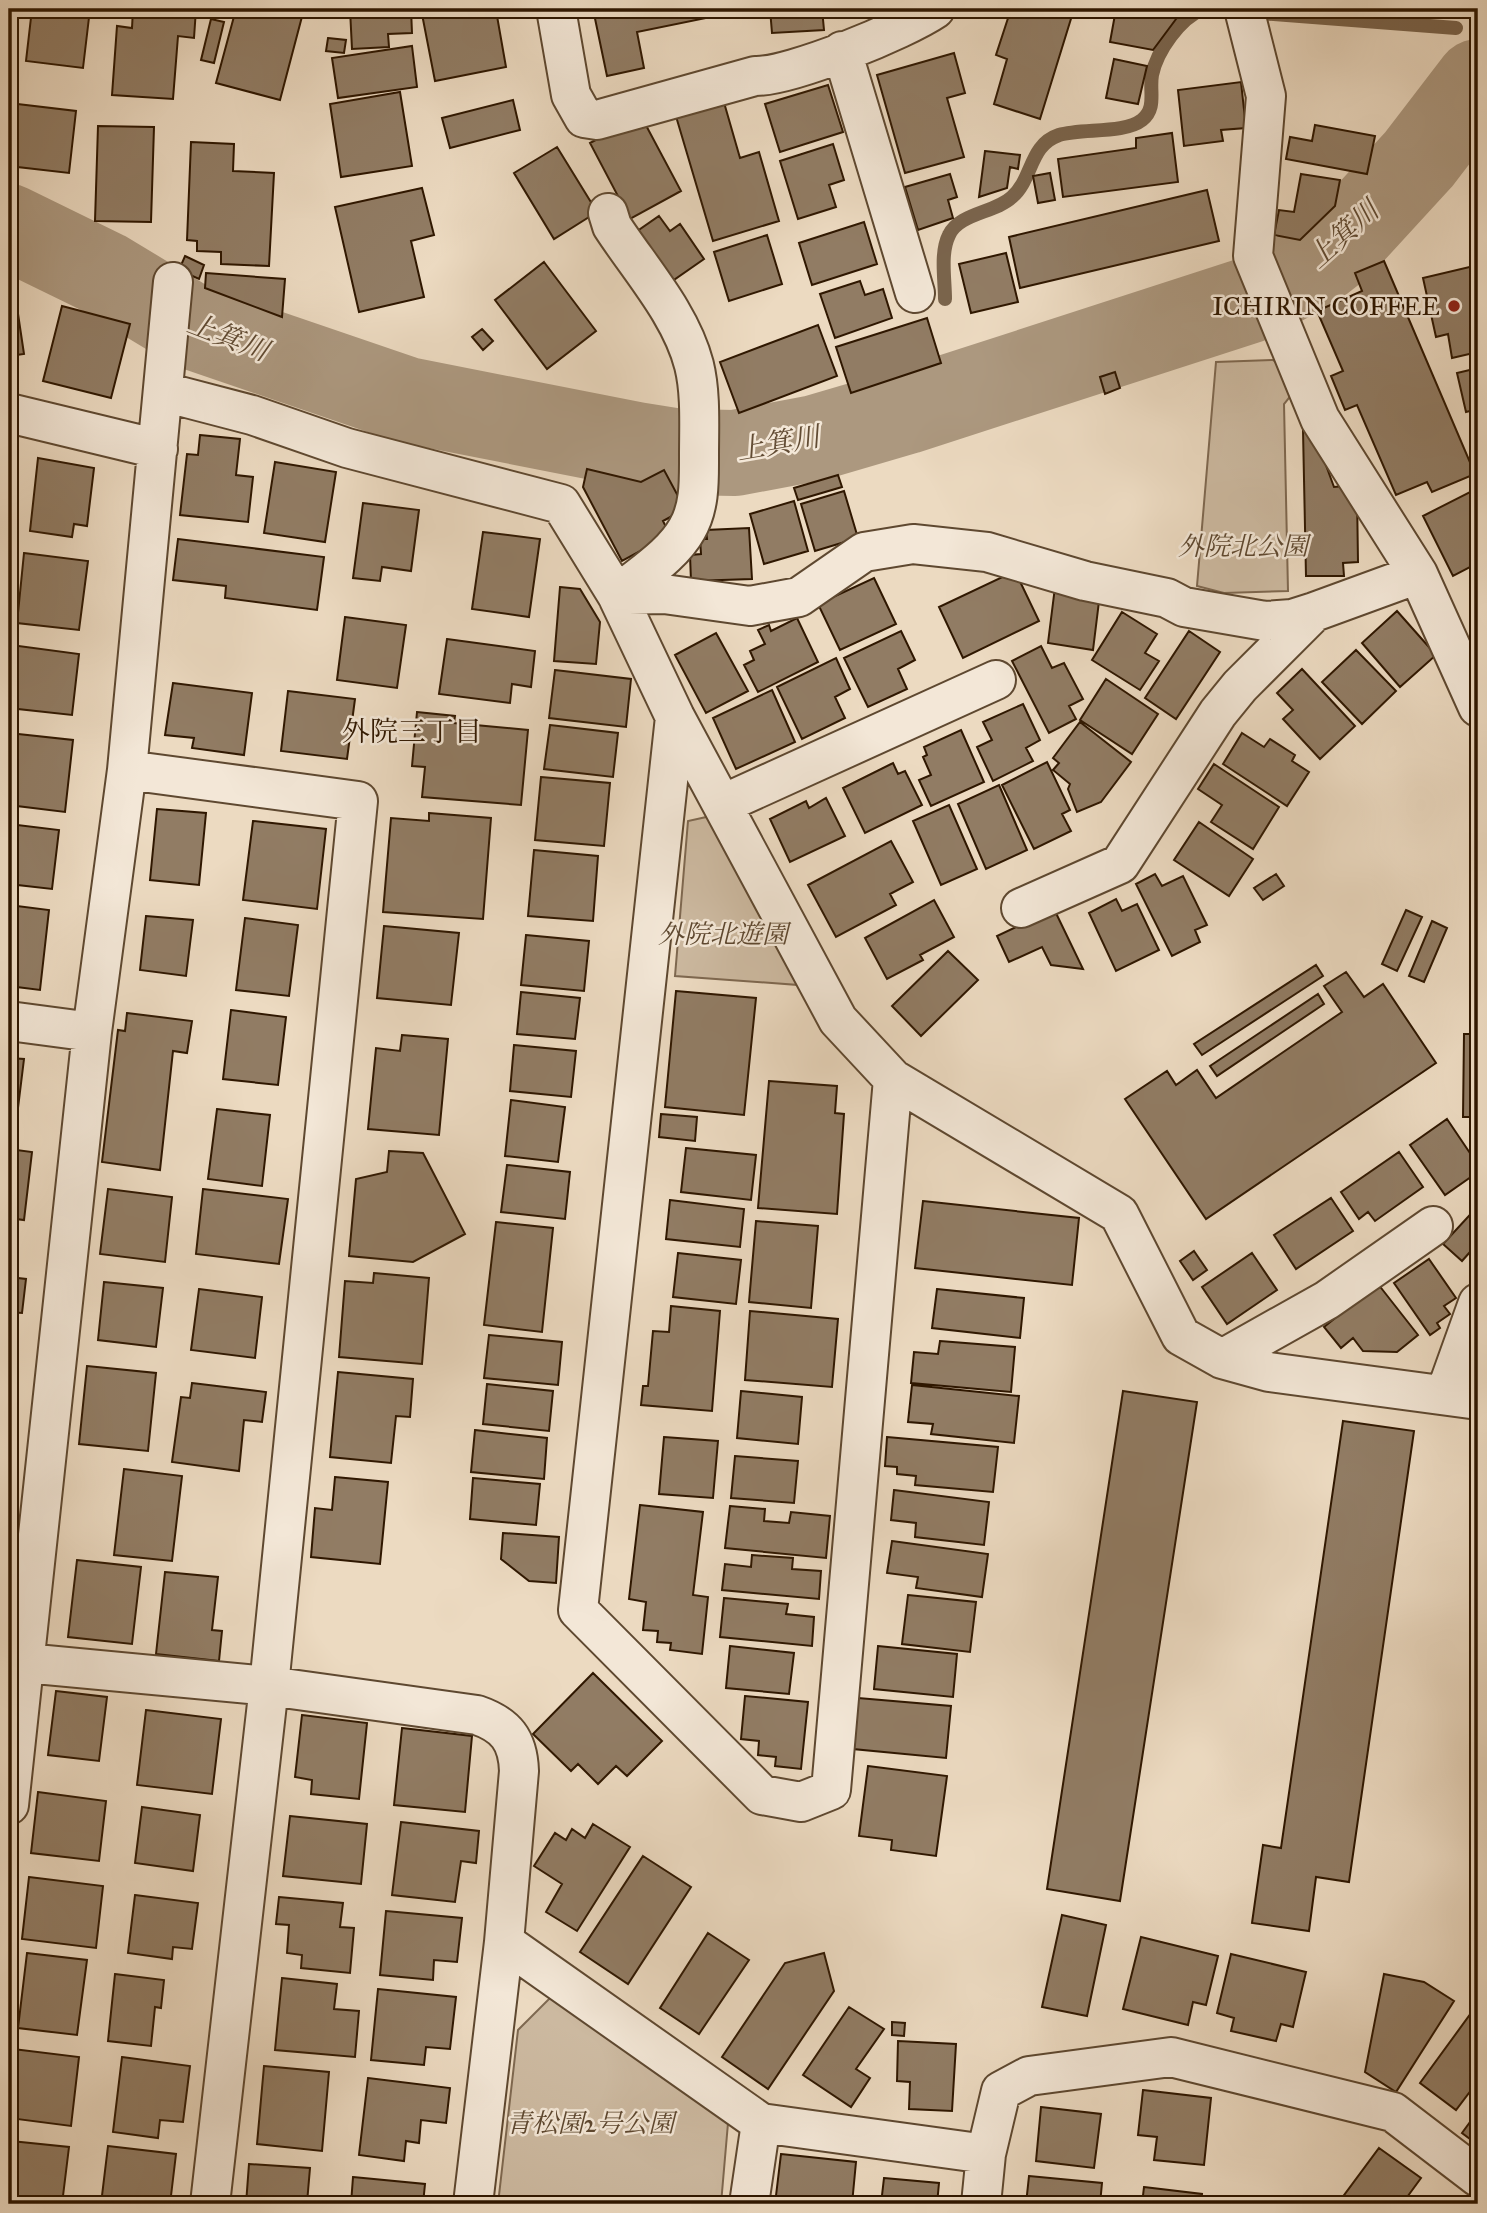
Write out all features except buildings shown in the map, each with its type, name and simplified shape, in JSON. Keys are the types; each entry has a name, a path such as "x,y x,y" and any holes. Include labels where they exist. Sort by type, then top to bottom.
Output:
{"street":[{"path":"556,9 573,101 584,118 597,120 755,76 773,77 842,51 934,9"},
{"path":"1244,9 1266,96 1252,256 1280,317 1320,419 1418,574 1478,707"},
{"path":"842,51 915,293"},
{"path":"608,213 612,226 674,319 688,347 697,384 699,434 697,502 688,528 664,555 617,595"},
{"path":"9,1805 92,1032 127,770 172,304"},
{"path":"164,392 252,415 347,448 555,500 564,508 617,595 675,717 838,1020 893,1079 1119,1214 1181,1336 1222,1359 1269,1372 1461,1398 1478,1303"},
{"path":"9,413 158,449"},
{"path":"617,595 664,594 750,606 799,597 864,552 913,544 987,552 1085,582 1167,598 1184,607 1245,619 1292,619 1418,574"},
{"path":"1021,908 1120,864 1218,712 1240,686 1314,612"},
{"path":"723,804 996,680"},
{"path":"675,717 578,1610 762,1795 801,1802 831,1790 893,1079"},
{"path":"127,770 358,801 268,1686 210,2204"},
{"path":"9,1021 92,1032"},
{"path":"1222,1359 1327,1300 1433,1226"},
{"path":"25,1663 268,1686 477,1715 498,1722 511,1736 519,1753 519,1771 504,1942 473,2204"},
{"path":"504,1942 761,2123 986,2154"},
{"path":"981,2204 986,2154 1002,2091 1029,2076 1171,2057 1393,2112 1478,2176"},
{"path":"750,2204 761,2123"}],"green space":[{"name":"外院北公園","path":"1273,360 1286,367 1297,388 1284,404 1288,591 1224,593 1197,586 1216,362"},
{"name":"外院北遊園","path":"711,816 799,985 675,976 688,821"},
{"name":"青松園2号公園","path":"552,1996 728,2123 721,2204 498,2204 518,2030"}],"waterway":[{"path":"945,299 946,242 954,228 1012,197 1019,190 1036,154 1049,140 1068,133 1125,127 1142,120 1149,110 1152,75 1164,46 1186,20 1203,9"},
{"path":"1218,9 1227,10"},
{"path":"1260,13 1456,28"},
{"name":"上箕川","path":"9,227 105,274 191,326 407,400 636,445 680,452 735,453 815,438 907,411 1250,300 1313,266 1341,244 1419,159 1478,82"}],"place":[{"name":"ICHIRIN COFFEE","path":"1454,306"}],"district":[{"name":"外院三丁目","path":"412,731"}]}
